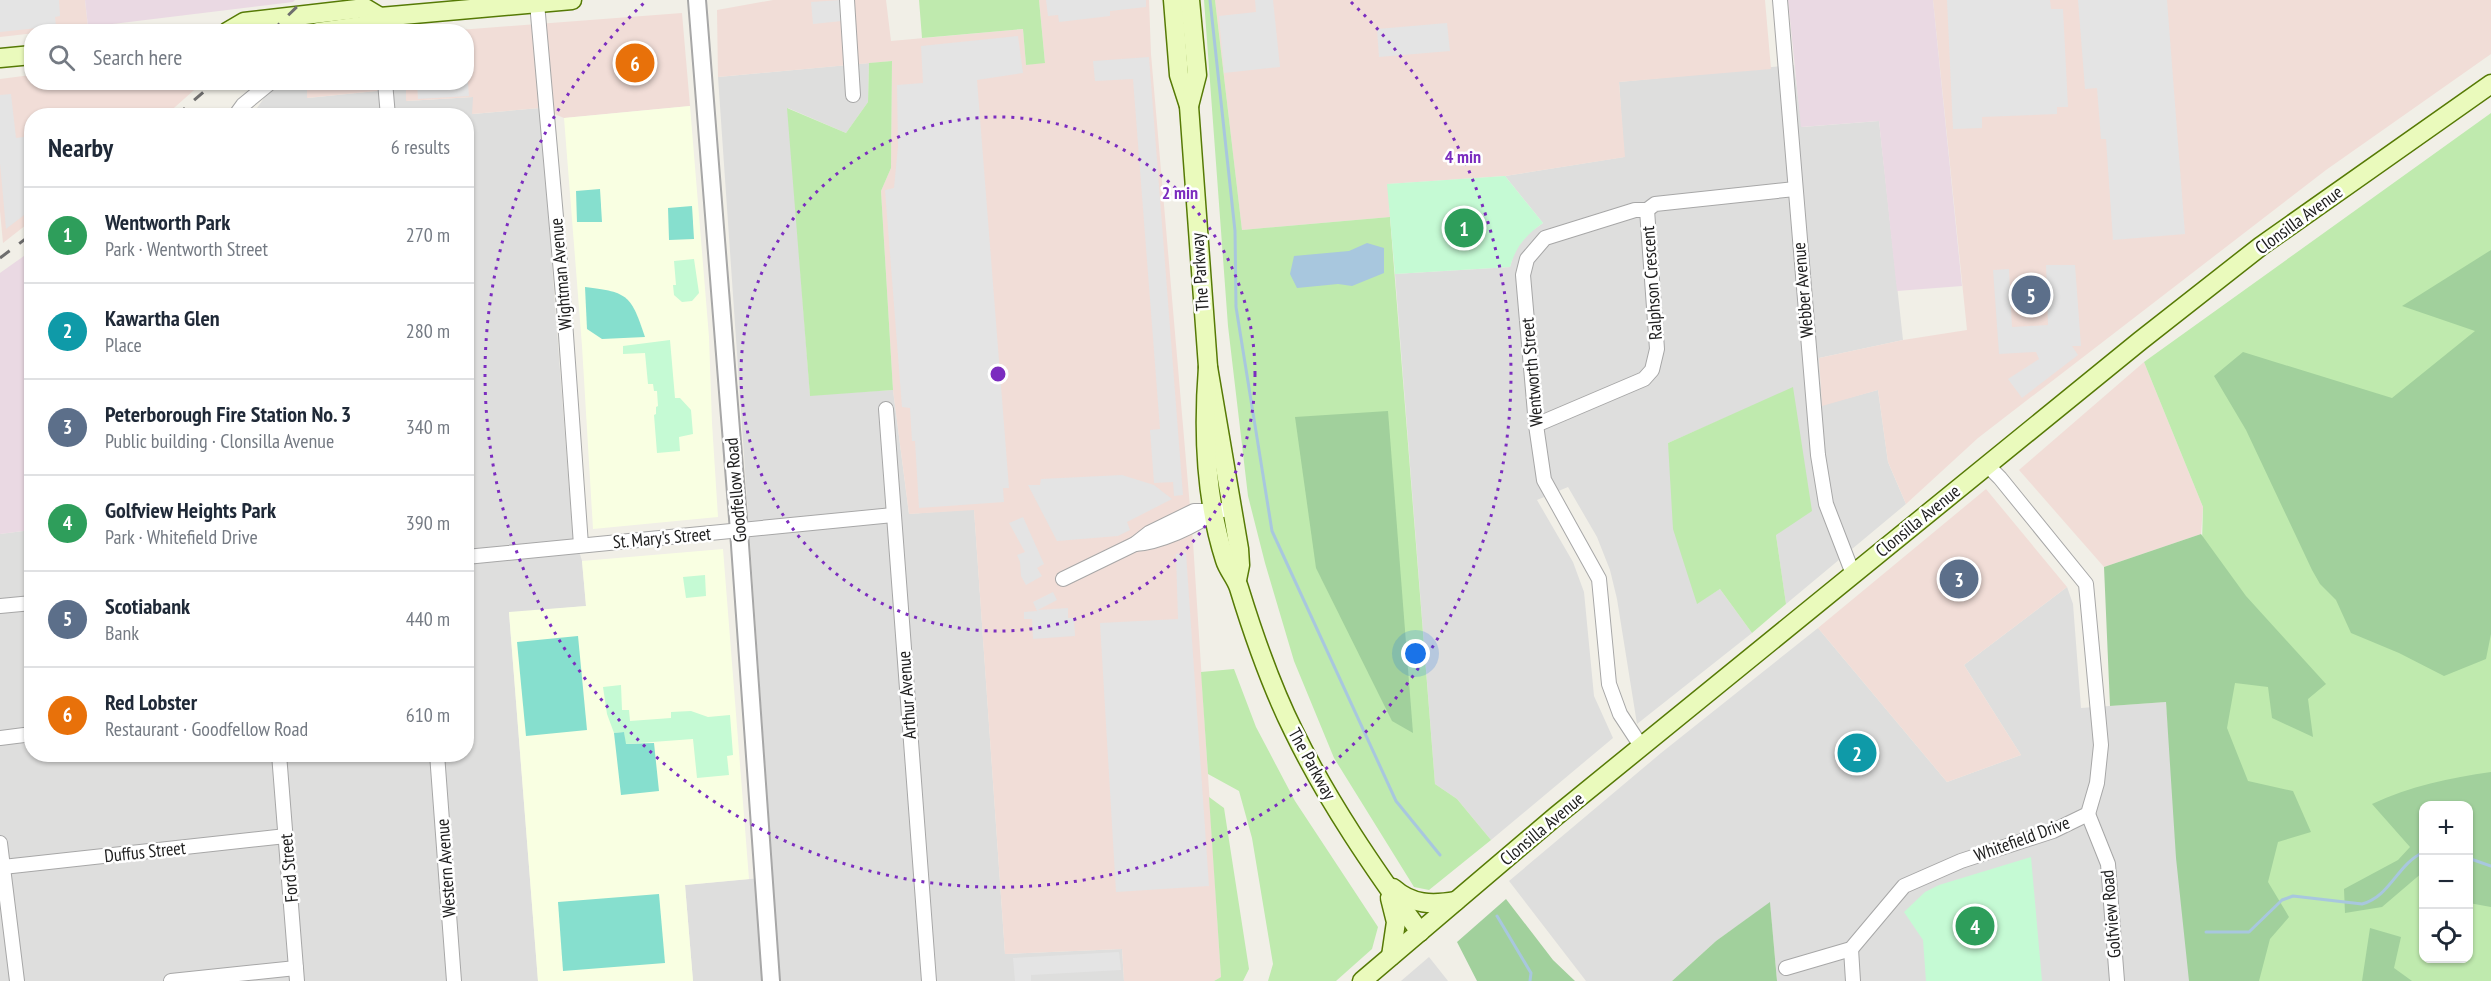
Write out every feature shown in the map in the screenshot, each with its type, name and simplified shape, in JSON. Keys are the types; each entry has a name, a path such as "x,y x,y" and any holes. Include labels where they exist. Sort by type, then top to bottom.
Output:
{"main road":[{"path":"241,24 365,8 381,24 572,0"},
{"name":"The Parkway","path":"1173,0 1179,75 1189,106 1208,367 1223,510 1240,565 1237,580 1262,656 1293,730 1312,768 1420,932"},
{"name":"The Parkway","path":"1189,106 1197,75 1190,0"},
{"path":"0,58 24,56"},
{"name":"Clonsilla Avenue","path":"1362,981 1556,816 1988,465 1996,456 2261,246 2491,84"},
{"path":"1383,879 1400,894 1420,903 1440,904 1458,901"},
{"path":"1383,879 1396,922 1391,956"}],"street":[{"name":"Goodfellow Road","path":"697,0 739,531 771,981"},
{"path":"847,0 853,95"},
{"name":"Webber Avenue","path":"1780,0 1818,455 1826,504 1852,574"},
{"name":"Wightman Avenue","path":"537,3 564,307 581,545"},
{"path":"241,108 261,90"},
{"path":"386,90 388,108"},
{"name":"Wentworth Street","path":"1641,747 1620,714 1609,684 1599,579 1544,480 1536,425 1523,275 1527,259 1545,238 1635,210 1647,210 1655,204 1795,189"},
{"name":"Ralphson Crescent","path":"1536,425 1644,379 1652,370 1657,349 1647,210"},
{"name":"Arthur Avenue","path":"886,409 929,981"},
{"name":"Whitefield Drive","path":"1851,949 1904,886 1961,861 2053,831 2088,814 2097,783 2101,745 2086,584 1988,465"},
{"path":"1063,579 1135,544 1158,541 1223,510"},
{"name":"St. Mary's Street","path":"474,556 893,515"},
{"path":"0,606 24,604"},
{"path":"0,738 24,735"},
{"name":"Ford Street","path":"280,762 297,974"},
{"name":"Western Avenue","path":"438,762 454,981"},
{"name":"Golfview Road","path":"2088,814 2108,864 2117,981"},
{"name":"Duffus Street","path":"3,867 286,836"},
{"path":"0,843 16,981"},
{"path":"1786,968 1851,949 1853,981"},
{"path":"171,981 297,974"}],"shaded area":[{"path":"0,0 85,0 88,24 24,24 24,34 0,37"},
{"path":"0,0 59,0 60,16 55,17 56,24 24,24 24,29 0,32"},
{"path":"85,0 295,0 113,24 88,24"},
{"path":"773,0 886,0 891,41 1023,29 1026,65 1045,62 1039,0 1149,0 1151,54 1193,542 1221,977 1214,981 1124,981 1122,949 1005,954 974,510 909,514 893,390 881,191 891,168 892,61 718,77 717,10"},
{"path":"841,0 842,21 813,24 811,2"},
{"path":"1046,0 1146,0 1146,7 1110,11 1110,16 1059,22 1058,15 1048,16"},
{"path":"1215,0 1765,0 1771,69 1619,82 1625,157 1505,176 1388,184 1390,217 1242,230"},
{"path":"1255,0 1273,0 1280,67 1224,73 1219,16 1256,12"},
{"path":"1788,0 1933,0 1962,286 1897,291 1879,121 1801,127"},
{"path":"1933,0 2491,0 2491,54 2326,170 1978,438 1906,504 1888,462 1878,390 1822,406 1819,358 1903,340 1967,330"},
{"path":"1947,0 2050,0 2051,9 2063,9 2068,107 2057,107 2057,114 1982,117 1982,128 1953,129"},
{"path":"2078,0 2167,0 2185,234 2113,240 2106,139 2101,139 2097,88 2085,89"},
{"path":"682,13 690,106 564,118 540,108 474,114 473,97 406,101 406,90 474,90 474,29"},
{"path":"1447,23 1450,51 1379,57 1377,29"},
{"path":"1018,36 1023,73 977,80 1009,488 1003,488 1004,502 919,508 915,441 912,441 910,408 902,407 885,190 894,188 898,146 897,85 923,83 921,46"},
{"path":"1149,57 1183,495 1174,496 1173,482 1154,483 1150,430 1160,429 1133,79 1095,81 1093,61"},
{"path":"869,63 868,102 846,133 788,108 810,395 893,390 909,514 974,509 1005,954 1122,949 1124,981 693,981 685,885 773,877 718,77"},
{"path":"1794,65 1802,127 1879,121 1903,340 1819,358 1822,405 1878,390 1888,462 1906,504 1786,604 1776,535 1793,388 1668,443 1697,603 1720,589 1752,633 1637,724 1617,599 1610,570 1597,537 1568,487 1537,500 1573,562 1584,592 1594,696 1613,738 1491,840 1457,799 1435,784 1395,274 1510,267 1515,250 1529,233 1543,223 1505,176 1624,157 1619,82"},
{"path":"24,76 24,90 194,90 174,108 24,108 24,226 3,243 0,211 0,79"},
{"path":"307,90 308,98 406,90 407,101 473,97 473,108 257,108 269,91"},
{"path":"307,90 386,90 307,98"},
{"path":"417,90 469,90 469,96 418,99"},
{"path":"11,94 16,138 24,137 24,215 6,229 0,163 0,95"},
{"path":"690,106 709,337 718,517 593,529 582,346 564,118"},
{"path":"540,108 572,527 582,561 586,606 509,613 538,981 0,981 0,534 24,531 24,762 474,762 474,114"},
{"path":"600,189 602,222 577,222 576,191"},
{"path":"692,206 694,239 669,240 668,208"},
{"path":"1367,243 1384,248 1384,273 1352,286 1338,284 1297,288 1290,274 1294,256 1349,251"},
{"path":"24,256 24,531 0,534 0,273"},
{"path":"2046,265 2075,265 2081,346 2072,346 2078,355 2022,398 2008,379 2039,359 2036,352 1999,354 1993,270 2009,269 2012,327 2048,325"},
{"path":"585,287 611,291 626,299 636,313 645,337 602,339 587,329"},
{"path":"2144,362 2203,507 2201,534 2104,567 2019,470"},
{"path":"1122,475 1154,485 1172,499 1127,522 1130,530 1118,536 1057,541 1028,485 1040,485 1041,479"},
{"path":"1986,489 2067,587 1964,665 2021,755 1947,782 1818,628"},
{"path":"1023,517 1044,564 1037,568 1042,576 1026,585 1021,576 1017,555 1025,552 1009,523"},
{"path":"723,549 749,879 685,885 693,981 538,981 509,612 586,606 582,561"},
{"path":"1186,553 1209,886 1116,892 1100,623 1178,619 1176,554"},
{"path":"2067,587 2073,604 2081,708 2166,702 2190,981 1777,981 1770,903 1716,941 1672,981 1586,981 1509,881 1661,753 1818,628 1947,782 2021,755 1964,665"},
{"path":"1053,592 1057,600 1038,610 1068,608 1068,618 1074,618 1075,636 1033,639 1032,619 1024,619 1024,612 1037,611 1033,602"},
{"path":"578,636 587,730 526,736 517,642"},
{"path":"624,732 626,744 654,743 659,791 621,795 614,733"},
{"path":"659,894 665,963 563,971 558,902"},
{"path":"1119,952 1121,970 1031,975 1031,981 1015,981 1013,958"},
{"path":"1429,957 1448,981 1401,981"}],"green space":[{"path":"919,0 1039,0 1045,63 1026,65 1023,29 922,38"},
{"path":"1204,0 1215,0 1242,230 1390,217 1435,784 1457,799 1491,840 1429,890 1414,887 1334,758 1294,661 1248,496 1228,326"},
{"path":"892,61 891,168 881,191 893,390 810,396 787,108 846,133 868,102 869,63"},
{"path":"2491,113 2491,981 2190,981 2203,507 2144,362"},
{"path":"1505,176 1543,223 1522,242 1510,267 1395,274 1387,184"},
{"path":"2491,250 2491,634 2486,659 2444,676 2399,653 2351,633 2336,600 2320,584 2312,570 2246,430 2214,376 2243,352 2392,398 2475,331 2402,306"},
{"path":"694,259 699,293 692,301 682,302 674,295 673,285 676,285 674,261"},
{"path":"670,340 675,398 680,398 691,410 693,434 679,437 680,451 657,453 654,415 658,406 657,391 654,391 653,384 648,384 645,353 623,354 623,346"},
{"path":"1793,387 1812,511 1776,535 1786,604 1752,633 1720,589 1697,604 1673,529 1668,443"},
{"path":"1388,411 1413,733 1392,721 1316,568 1295,417"},
{"path":"2201,534 2246,596 2326,684 2308,699 2313,737 2272,718 2268,687 2235,683 2227,728 2248,781 2293,791 2311,832 2278,842 2268,882 2289,917 2270,939 2259,981 2189,981 2176,858 2166,702 2110,706 2104,567"},
{"path":"705,575 706,596 686,598 683,577"},
{"path":"1234,669 1256,727 1295,801 1378,927 1372,949 1336,981 1268,981 1273,964 1252,838 1239,791 1208,774 1201,672"},
{"path":"621,685 622,710 629,710 630,721 671,718 671,712 691,711 708,717 730,715 733,755 727,756 729,775 697,778 693,739 625,744 624,732 614,733 607,714 603,687"},
{"path":"2491,772 2491,907 2473,904 2473,801 2419,801 2419,875 2382,907 2345,913 2344,889 2398,860 2410,847 2372,804 2401,792 2460,777"},
{"path":"1209,797 1224,808 1249,969 1243,981 1214,981 1221,977"},
{"path":"2031,857 2042,981 1926,981 1923,940 1904,912 1925,892 1939,885"},
{"path":"1506,899 1553,960 1575,981 1477,981 1457,942"},
{"path":"1770,902 1777,981 1672,981 1716,941"},
{"path":"2370,928 2401,937 2394,968 2412,981 2362,981"}],"waterway":[{"path":"1210,0 1235,231 1236,307 1272,531 1396,801 1440,855"},
{"path":"2206,932 2249,932 2282,900 2293,896 2362,904 2380,894 2407,864 2419,855"},
{"path":"2473,860 2491,866"},
{"path":"1497,916 1531,973 1530,981"}],"railway":[{"path":"279,24 304,0"},
{"path":"185,108 206,90"},
{"path":"0,258 24,240"}],"place":[{"name":"Red Lobster","path":"635,63"},
{"name":"Wentworth Park","path":"1464,228"},
{"name":"Scotiabank","path":"2031,295"},
{"name":"Peterborough Fire Station No. 3","path":"1959,579"},
{"name":"Kawartha Glen","path":"1857,753"},
{"name":"Golfview Heights Park","path":"1975,926"}]}
